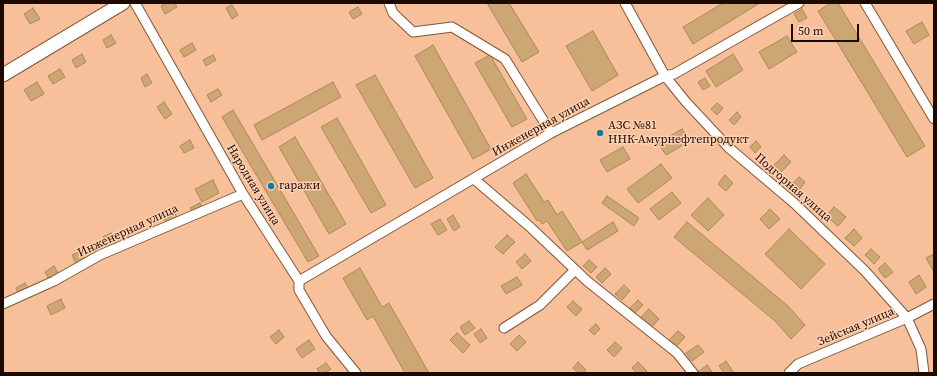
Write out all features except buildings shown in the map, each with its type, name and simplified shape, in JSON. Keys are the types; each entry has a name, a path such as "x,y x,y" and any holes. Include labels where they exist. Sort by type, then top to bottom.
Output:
{"street":[{"path":"3,75 123,3"},
{"name":"Народная улица","path":"135,3 243,194 299,281 299,290 326,336 356,373"},
{"path":"389,3 393,13 413,32 452,27 505,59 551,133"},
{"name":"Подгорная улица","path":"625,3 665,76 686,102 729,148 794,203 865,271 907,318 921,349 924,373"},
{"name":"Инженерная улица","path":"299,281 551,133 665,76 674,74 799,3"},
{"path":"865,3 934,119"},
{"path":"474,179 528,226 574,270 677,353 693,373"},
{"name":"Инженерная улица","path":"3,304 54,281 100,255 243,194"},
{"path":"504,328 540,305 574,270"},
{"name":"Зейская улица","path":"789,373 798,364 907,318 934,304"}],"place":[{"name":"АЗС №81 ННК-Амурнефтепродукт","path":"600,133"},
{"name":"гаражи","path":"271,186"}]}
